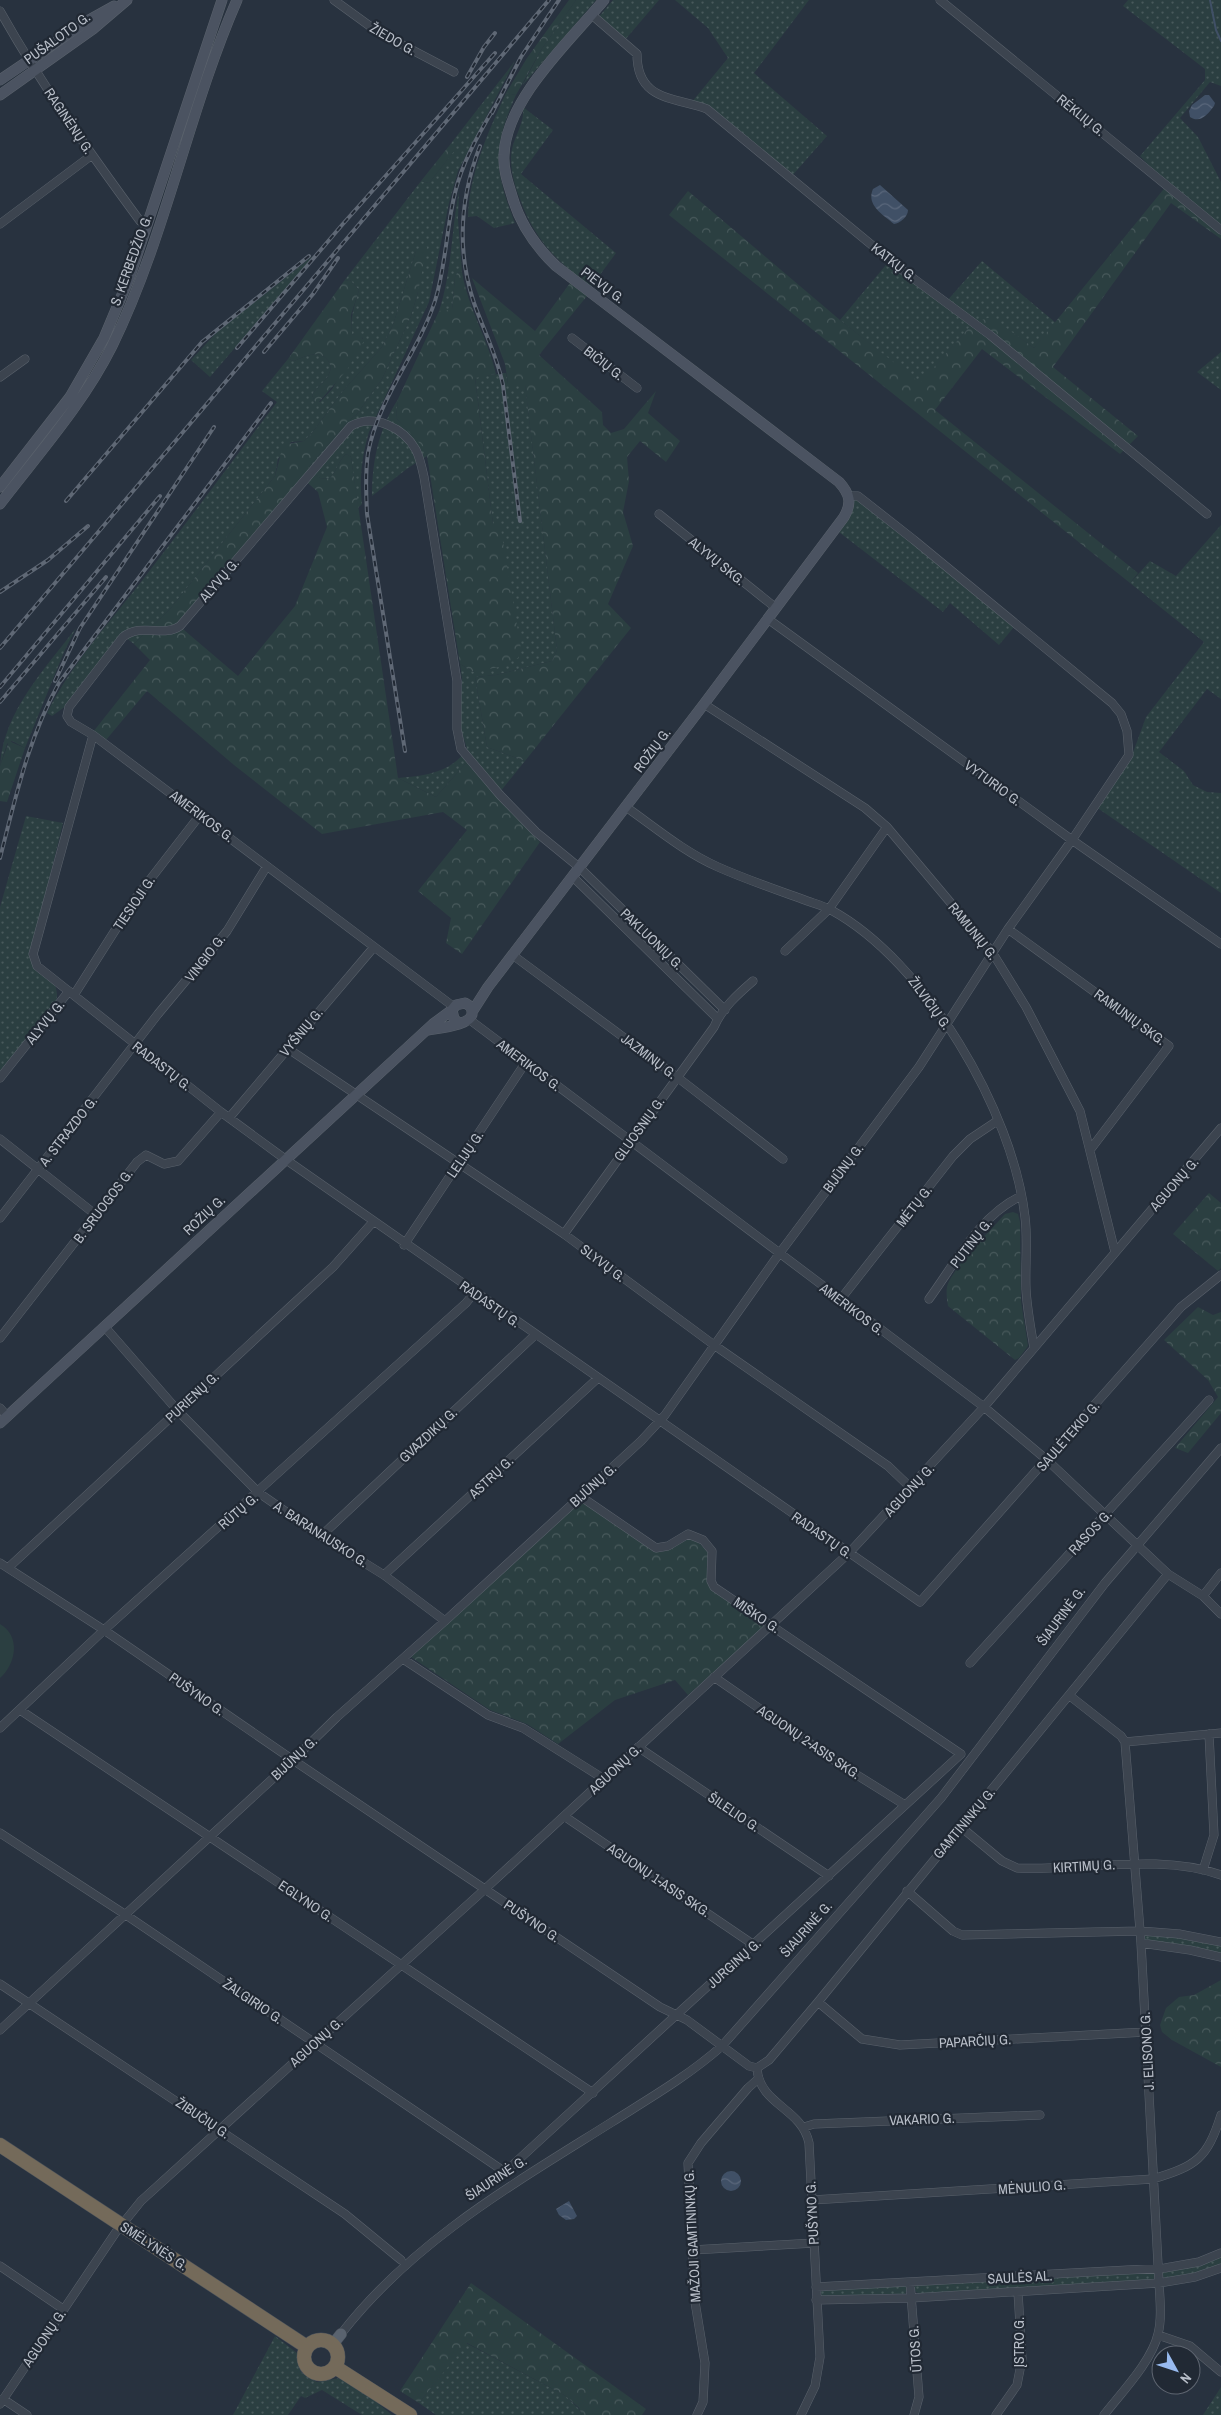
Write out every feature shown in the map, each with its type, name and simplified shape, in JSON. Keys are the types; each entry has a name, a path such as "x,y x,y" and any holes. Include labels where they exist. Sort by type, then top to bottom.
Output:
{"highway":[{"name":"SMĖLYNĖS G.","path":"0,2145 307,2347"},
{"path":"337,2339 338,2355 335,2367 329,2372 321,2374 310,2370 304,2359 307,2347 320,2340 337,2339"},
{"path":"335,2367 410,2415"}],"street":[{"name":"PUŠALOTO G.","path":"0,80 114,3 126,0"},
{"name":"PUŠALOTO G.","path":"0,95 93,29 126,0"},
{"name":"S. KERBEDŽIO G.","path":"0,504 77,404 111,348 133,299 222,0"},
{"name":"S. KERBEDŽIO G.","path":"0,487 54,418 84,375 118,308 148,224 237,0"},
{"name":"ŽIEDO G.","path":"334,0 378,32 454,72"},
{"name":"PIEVŲ G.","path":"604,0 524,97 511,127 504,153 504,164 514,204 523,225 535,244 556,266 754,419 840,482 849,496"},
{"name":"RĖKLIŲ G.","path":"940,0 1221,230"},
{"name":"RAGINĖNŲ G.","path":"0,11 35,71 92,155 140,221 148,224"},
{"name":"KATKŲ G.","path":"592,15 637,54 637,66 640,76 655,92 665,98 690,103 707,110 902,270 1002,345 1208,514"},
{"path":"0,224 92,155"},
{"name":"BIČIŲ G.","path":"572,338 636,388"},
{"path":"0,377 25,359"},
{"name":"ALYVŲ G.","path":"0,1078 72,993 37,966 34,954 92,735 71,722 67,716 69,707 123,637 130,631 142,629 168,631 180,626 351,426 366,421 390,426 400,432 415,448 419,456 457,680 457,729 461,749 500,794 576,872"},
{"name":"ROŽIŲ G.","path":"428,1030 459,1023 471,1016 488,987 514,956 835,529 848,511 849,496"},
{"name":"BIJŪNŲ G.","path":"0,2030 293,1760 337,1717 445,1622 641,1441 659,1422 779,1254 919,1067 947,1026 992,952 1129,756 1128,731 1122,714 1112,703 914,540 858,496 849,496"},
{"name":"ALYVŲ SKG.","path":"659,514 776,608"},
{"name":"VYTURIO G.","path":"768,619 1072,840 1221,944"},
{"name":"RAMUNIŲ G.","path":"704,704 852,798 887,827 992,952 1026,1007 1080,1111 1115,1252"},
{"name":"AMERIKOS G.","path":"92,735 456,1007"},
{"name":"ŽILVIČIŲ G.","path":"626,807 690,854 718,867 829,909 865,932 900,962 947,1026 976,1070 1017,1171 1026,1218 1028,1311 1034,1348"},
{"name":"TIESIOJI G.","path":"72,993 135,899 200,815"},
{"path":"785,952 829,909 887,827"},
{"name":"VINGIO G.","path":"136,1044 226,931 268,866"},
{"name":"PAKLUONIŲ G.","path":"576,872 725,1010"},
{"name":"PAKLUONIŲ G.","path":"576,872 718,1019"},
{"name":"RAMUNIŲ SKG.","path":"1008,929 1170,1046 1090,1150"},
{"name":"VYŠNIŲ G.","path":"229,1118 374,947"},
{"name":"JAZMINŲ G.","path":"514,956 677,1077 783,1159"},
{"name":"GLUOSNIŲ G.","path":"564,1234 718,1019 731,1002 753,981"},
{"name":"ROŽIŲ G.","path":"4,1419 438,1019 488,987"},
{"name":"RADASTŲ G.","path":"72,993 221,1112 285,1160 404,1245 920,1602"},
{"path":"459,1023 452,1017 456,1007 468,1005 471,1016"},
{"name":"AMERIKOS G.","path":"471,1016 526,1062 984,1407 1047,1460 1168,1574 1202,1596 1221,1614"},
{"name":"A. STRAZDO G.","path":"0,1218 136,1044"},
{"name":"SLYVŲ G.","path":"287,1048 460,1162 564,1234 714,1345 888,1466 911,1488"},
{"name":"LELIJŲ G.","path":"404,1245 526,1062"},
{"name":"B. SRUOGOS G.","path":"0,1338 137,1162 146,1155 164,1164 178,1161 221,1112"},
{"name":"MĖTŲ G.","path":"840,1300 954,1156 970,1139 998,1121"},
{"name":"AGUONŲ G.","path":"2,2401 121,2224 141,2201 401,1966 849,1553 984,1407 1221,1128"},
{"path":"0,1140 96,1215"},
{"name":"PUTINŲ G.","path":"929,1299 982,1226 1005,1204 1022,1196"},
{"name":"PURIENŲ G.","path":"8,1568 333,1267 373,1222"},
{"name":"SAULĖTEKIO G.","path":"920,1602 1181,1307 1221,1275"},
{"name":"RŪTŲ G.","path":"0,1728 104,1630 258,1493 466,1303 474,1293"},
{"name":"A. BARANAUSKO G.","path":"104,1326 178,1411 258,1493 321,1536 384,1575 445,1622"},
{"name":"GVAZDIKŲ G.","path":"321,1536 535,1335"},
{"name":"ASTRŲ G.","path":"384,1575 598,1378"},
{"name":"RASOS G.","path":"970,1663 1209,1400"},
{"path":"0,1408 4,1419"},
{"name":"ŠIAURINĖ G.","path":"337,2339 374,2294 458,2221 680,2078 722,2046 941,1798 1136,1545 1221,1448"},
{"name":"MIŠKO G.","path":"580,1496 656,1548 668,1546 688,1534 702,1540 712,1551 711,1576 714,1587 962,1754"},
{"name":"PUŠYNO G.","path":"0,1563 104,1630 293,1760 660,2007 687,2020 722,2046 757,2068"},
{"path":"1202,1596 1221,1573"},
{"name":"GAMTININKŲ G.","path":"757,2068 769,2060 818,2002 1168,1574"},
{"path":"403,1659 488,1715 523,1728 604,1779"},
{"name":"AGUONŲ 2-ASIS SKG.","path":"714,1677 840,1765 905,1805"},
{"path":"1070,1696 1121,1736 1125,1742 1221,1733"},
{"name":"EGLYNO G.","path":"20,1710 593,2093"},
{"path":"1203,1870 1214,1835 1209,1734"},
{"name":"J. ELISONO G.","path":"1104,2415 1147,2358 1158,2335 1160,2317 1141,1943 1125,1742"},
{"name":"ŠILELIO G.","path":"638,1747 829,1876"},
{"name":"JURGINŲ G.","path":"505,2172 962,1754"},
{"name":"AGUONŲ 1-ASIS SKG.","path":"564,1816 754,1945"},
{"name":"KIRTIMŲ G.","path":"961,1827 1002,1861 1018,1868 1135,1864 1186,1867 1221,1875"},
{"name":"ŽALGIRIO G.","path":"0,1832 126,1915 505,2172"},
{"path":"907,1891 953,1931 962,1935 1140,1931 1179,1934 1221,1942"},
{"path":"1141,1943 1190,1950 1221,1958"},
{"name":"ŽIBUČIŲ G.","path":"0,1984 346,2214 401,2260"},
{"name":"PAPARČIŲ G.","path":"818,2002 862,2039 900,2044 1146,2032"},
{"path":"757,2068 758,2080 770,2097 804,2127"},
{"name":"MAŽOJI GAMTININKŲ G.","path":"697,2415 703,2402 705,2363 695,2302 688,2163 701,2143 748,2088 758,2080"},
{"name":"VAKARIO G.","path":"804,2127 814,2124 1040,2114"},
{"name":"MĖNULIO G.","path":"812,2200 1154,2179 1181,2171 1198,2160 1213,2139 1221,2115"},
{"name":"PUŠYNO G.","path":"801,2415 815,2386 819,2368 809,2143 804,2127"},
{"path":"692,2250 814,2243"},
{"name":"SAULĖS AL.","path":"816,2287 1183,2266 1221,2253"},
{"path":"0,2266 63,2309"},
{"name":"SAULĖS AL.","path":"816,2300 911,2298 1159,2283 1195,2277 1221,2268"},
{"name":"ŪTOS G.","path":"910,2282 919,2397 914,2415"},
{"name":"ĮSTRO G.","path":"996,2415 1017,2385 1022,2359 1018,2292"},
{"path":"1158,2335 1190,2346 1221,2372"},
{"path":"2,2401 27,2415"}],"green space":[{"path":"569,0 576,0 541,50 516,95 506,93 527,58"},
{"path":"576,0 596,0 522,86 541,50"},
{"path":"613,0 659,0 624,41 597,19"},
{"path":"675,0 809,0 754,73 827,136 791,177 707,110 691,103 728,58 708,28"},
{"path":"1128,0 1221,0 1221,86 1210,82 1180,118 1198,137 1221,182 1221,230 1167,185 1140,156 1205,80 1205,69 1123,6"},
{"path":"515,61 458,171 449,203 429,302 369,432 362,468 362,504 358,508 351,457 346,454 329,479 320,478 308,468 347,422 357,414 382,379 411,316 418,292 416,251 393,325 382,347 343,391 312,433 304,441 291,442 278,459 275,476 171,608 134,644 121,634 66,706 52,716 47,713 68,677 92,643 161,556 277,402 262,391 288,359 294,361 308,355 322,355 326,358 331,368 326,380 312,395 315,402 320,402 332,389 363,338 352,334 352,317 359,290 350,280 344,281 421,181 429,183 454,151 449,146"},
{"path":"506,93 516,95 503,130 499,159 503,188 515,223 494,228 477,216 468,217 469,201 481,154"},
{"path":"523,107 553,130 521,174 616,253 591,287 548,249 533,227 518,194 511,158 513,145 522,120"},
{"path":"449,146 455,150 429,183 421,181"},
{"path":"1167,185 1221,230 1221,239 1171,203 1053,367 1138,436 1120,454 982,349 935,410 1138,573 1130,583 669,215 688,191 840,320 920,383 973,323 991,317 1034,348"},
{"path":"459,191 458,219 462,272 457,273 455,277 452,311 439,311 449,266"},
{"path":"423,245 427,247 418,292 411,316 382,379 357,414 347,422 308,468 320,478 329,479 346,454 351,457 398,778 436,797 466,763 540,842 462,954 446,943 451,918 418,891 467,830 443,812 322,834 234,765 147,691 106,740 93,732 150,660 134,644 171,608 275,476 283,445 304,441 343,391 382,347 393,325 416,251","holes":["302,478 318,492 327,527 295,606 238,676 177,624"]},
{"path":"314,255 210,377 191,360 217,332"},
{"path":"890,260 946,302 982,261 1056,323 1034,348 991,318 973,323 920,384 840,320"},
{"path":"462,272 469,298 496,374 475,378 493,524 500,524 521,649 518,658 499,667 474,672 460,664 427,456 423,447 396,418 398,399 439,311 452,310 455,277 457,273"},
{"path":"472,278 535,331 570,283 587,296 539,355 602,412 603,425 611,433 624,429 656,391 648,413 680,441 666,462 640,441 627,457 629,481 623,512 633,546 608,604 631,628 525,761 487,747 475,677 496,675 552,661 557,650 525,385 508,384 505,364"},
{"path":"350,280 359,290 351,315 352,334 361,336 364,341 347,370 319,402 315,402 312,395 328,377 330,372 329,362 322,355 317,354 308,355 294,361 288,359 344,281"},
{"path":"1221,352 1221,390 1197,372"},
{"path":"506,373 508,384 525,384 557,650 552,661 496,675 475,677 487,747 525,761 496,797 466,763 436,797 398,778 436,772 453,763 467,749 460,726 462,679 460,664 474,672 499,524 493,524 475,377"},
{"path":"398,399 396,418 424,447 427,456 372,496 373,470 381,433"},
{"path":"854,495 1019,621 999,645 950,603 943,612 835,529"},
{"path":"1221,525 1221,699 1207,689 1159,752 1184,771 1193,785 1207,792 1221,793 1221,893 1096,807 1131,758 1146,717 1204,642 1130,583 1150,561 1176,576"},
{"path":"76,628 64,652 25,748 12,741 7,744 0,766 3,746 17,709 39,675"},
{"path":"9,741 25,748 7,802 0,801 0,766"},
{"path":"26,816 63,823 31,953 50,976 54,983 57,997 55,1003 0,1072 0,907"},
{"path":"1209,1193 1221,1203 1221,1268 1218,1271 1173,1234"},
{"path":"1013,1212 1018,1214 1020,1222 1021,1301 1028,1346 1019,1358 1015,1360 948,1306 947,1294 950,1279 964,1260 1005,1214"},
{"path":"1198,1307 1213,1315 1221,1312 1221,1413 1188,1453 1175,1448 1218,1397 1208,1380 1164,1340"},
{"path":"580,1500 658,1552 665,1551 684,1539 696,1540 710,1554 709,1582 711,1590 766,1626 688,1695 675,1680 615,1700 558,1744 527,1724 490,1710 411,1657"},
{"path":"0,1624 7,1629 11,1636 14,1650 10,1665 0,1678"},
{"path":"1143,1934 1178,1935 1221,1944 1221,1956 1144,1941"},
{"path":"1221,1980 1221,2067 1172,2040 1162,2032 1160,2025 1166,2008 1179,1997 1194,1995"},
{"path":"1221,2255 1221,2265 1204,2272 1165,2279 1162,2275 1163,2272"},
{"path":"1151,2271 1155,2275 1154,2280 920,2294 916,2292 914,2287 916,2284"},
{"path":"471,2283 646,2409 642,2415 582,2415 579,2408 566,2396 467,2343 419,2403 400,2391"},
{"path":"903,2284 908,2287 905,2294 824,2297 820,2294 822,2290"},
{"path":"275,2336 297,2353 301,2372 306,2376 317,2382 340,2378 369,2396 392,2415 362,2415 322,2390 305,2398 301,2396 288,2415 233,2415"},
{"path":"466,2343 566,2396 579,2409 582,2415 436,2415 419,2403"},
{"path":"1221,2387 1221,2415 1203,2415"}],"water":[{"path":"1205,95 1209,95 1215,103 1214,106 1200,119 1190,117 1189,111 1192,105"},
{"path":"880,185 908,210 905,217 899,222 894,224 880,213 873,204 871,195 873,189"},
{"path":"727,2171 735,2171 741,2177 741,2185 735,2191 727,2191 721,2185 721,2177"},
{"path":"569,2201 577,2216 574,2219 566,2220 559,2215 556,2209"}],"waterway":[{"path":"1210,0 1216,30 1221,41"}],"railway":[{"path":"0,648 549,0"},
{"path":"492,113 521,57 559,0"},
{"path":"467,77 484,47 495,33"},
{"path":"237,348 342,225 495,53"},
{"path":"405,751 367,514 366,476 368,453 380,414 419,339 435,301 442,274 452,207 458,182 471,149 494,108"},
{"path":"480,146 473,165 465,204 463,224 465,263 474,303 494,354 503,385 520,521"},
{"path":"66,501 202,342 309,256"},
{"path":"264,352 313,294 338,258"},
{"path":"0,858 31,747 48,704 59,683 271,403"},
{"path":"55,681 80,628 214,427"},
{"path":"0,687 160,496"},
{"path":"0,592 48,560 88,526"},
{"path":"0,702 106,577"}]}
